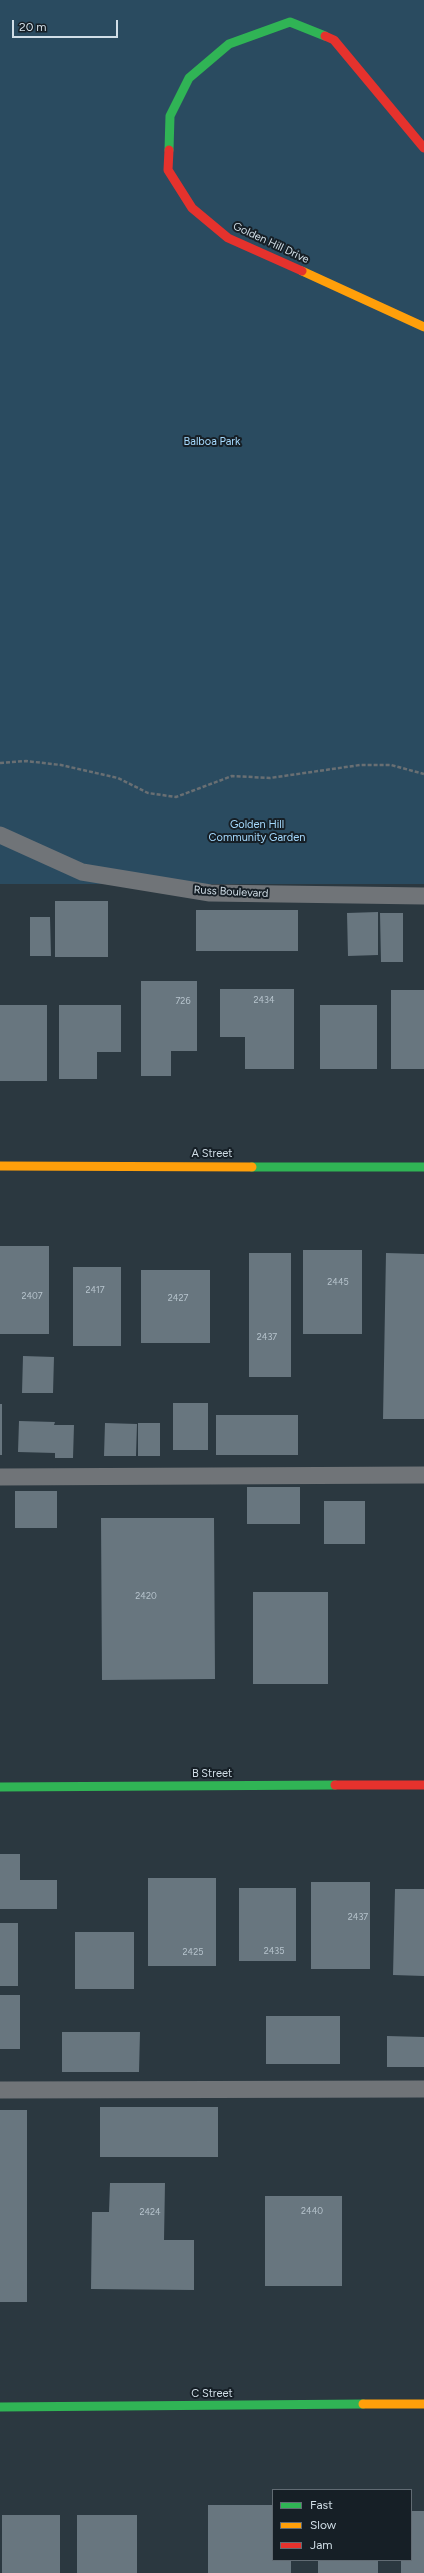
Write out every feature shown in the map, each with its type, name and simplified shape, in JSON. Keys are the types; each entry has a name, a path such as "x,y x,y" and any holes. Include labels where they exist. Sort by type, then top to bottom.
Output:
{"street":[{"name":"Golden Hill Drive","path":"424,148 334,40 290,22 229,44 190,78 170,116 168,170 192,208 228,238 424,327"},
{"name":"A Street","path":"0,1166 424,1167"},
{"name":"B Street","path":"0,1787 424,1785"},
{"name":"C Street","path":"0,2407 424,2404"}],"lane":[{"name":"Russ Boulevard","path":"0,835 82,872 210,893 424,896"},
{"path":"0,1477 424,1475"},
{"path":"0,2090 424,2089"}],"path":[{"path":"0,763 26,761 61,765 118,778 148,793 176,797 232,776 270,778 360,765 391,765 424,774"}],"green space":[{"name":"Balboa Park","path":"0,0 424,0 424,884 0,884"}],"building":[{"path":"55,901 108,901 108,957 55,957"},
{"path":"196,910 298,910 298,951 196,951"},
{"path":"378,912 378,955 348,956 347,913"},
{"path":"380,913 403,913 403,962 381,962"},
{"path":"30,917 50,917 51,956 30,956"},
{"path":"141,981 197,981 197,1051 171,1051 171,1076 141,1076"},
{"path":"220,989 294,989 294,1069 245,1069 245,1037 220,1037"},
{"path":"391,990 424,990 424,1069 391,1069"},
{"path":"0,1005 47,1005 47,1081 0,1081"},
{"path":"59,1005 121,1005 121,1052 97,1052 97,1079 59,1079"},
{"path":"320,1005 377,1005 377,1069 320,1069"},
{"path":"0,1246 49,1246 49,1334 0,1334"},
{"path":"303,1250 362,1250 362,1334 303,1334"},
{"path":"249,1253 291,1253 291,1377 249,1377"},
{"path":"386,1253 424,1254 424,1419 383,1419"},
{"path":"73,1267 121,1267 121,1346 73,1346"},
{"path":"141,1270 210,1270 210,1343 141,1343"},
{"path":"23,1356 54,1357 53,1393 22,1393"},
{"path":"173,1403 208,1403 208,1450 173,1450"},
{"path":"0,1404 2,1404 2,1455 0,1455"},
{"path":"216,1415 298,1415 298,1455 216,1455"},
{"path":"19,1421 55,1422 54,1425 74,1425 73,1458 55,1458 55,1453 18,1452"},
{"path":"105,1423 137,1424 136,1456 104,1456"},
{"path":"138,1423 160,1423 160,1456 138,1456"},
{"path":"247,1487 300,1487 300,1524 247,1524"},
{"path":"15,1491 57,1491 57,1528 15,1528"},
{"path":"324,1501 365,1501 365,1544 324,1544"},
{"path":"101,1518 214,1518 215,1679 102,1680"},
{"path":"253,1592 328,1592 328,1684 253,1684"},
{"path":"0,1854 20,1854 20,1880 57,1880 57,1909 0,1909"},
{"path":"148,1878 216,1878 216,1966 148,1966"},
{"path":"311,1882 370,1882 370,1969 311,1969"},
{"path":"239,1888 296,1888 296,1961 239,1961"},
{"path":"395,1889 424,1889 424,1976 393,1975"},
{"path":"0,1923 18,1923 18,1986 0,1986"},
{"path":"75,1932 134,1932 134,1989 75,1989"},
{"path":"0,1995 20,1995 20,2049 0,2049"},
{"path":"266,2016 340,2016 340,2064 266,2064"},
{"path":"62,2032 140,2032 139,2072 62,2072"},
{"path":"387,2036 424,2037 424,2067 387,2067"},
{"path":"100,2107 218,2107 218,2157 100,2157"},
{"path":"0,2110 27,2110 27,2302 0,2302"},
{"path":"110,2183 165,2183 164,2240 194,2240 194,2290 91,2289 92,2212 109,2212"},
{"path":"265,2196 342,2196 342,2286 265,2286"},
{"path":"208,2505 272,2505 272,2561 291,2561 291,2573 208,2573"},
{"path":"412,2511 424,2511 424,2573 401,2573 401,2561 412,2561"},
{"path":"2,2515 60,2515 60,2573 2,2573"},
{"path":"77,2515 137,2515 137,2573 77,2573"},
{"path":"318,2561 378,2561 378,2573 318,2573"}],"traffic: fast":[{"path":"169,150 170,116 189,78 229,44 290,22 325,36"},
{"path":"252,1167 424,1167"},
{"path":"0,1787 335,1785"},
{"path":"0,2407 363,2404"}],"traffic: slow":[{"path":"302,271 424,327"},
{"path":"0,1166 252,1167"},
{"path":"363,2404 424,2404"}],"traffic: jam":[{"path":"325,36 334,40 424,148"},
{"path":"169,150 168,170 192,208 228,238 302,271"},
{"path":"335,1785 424,1785"}],"park label":[{"name":"Golden Hill Community Garden","path":"257,831"}]}
